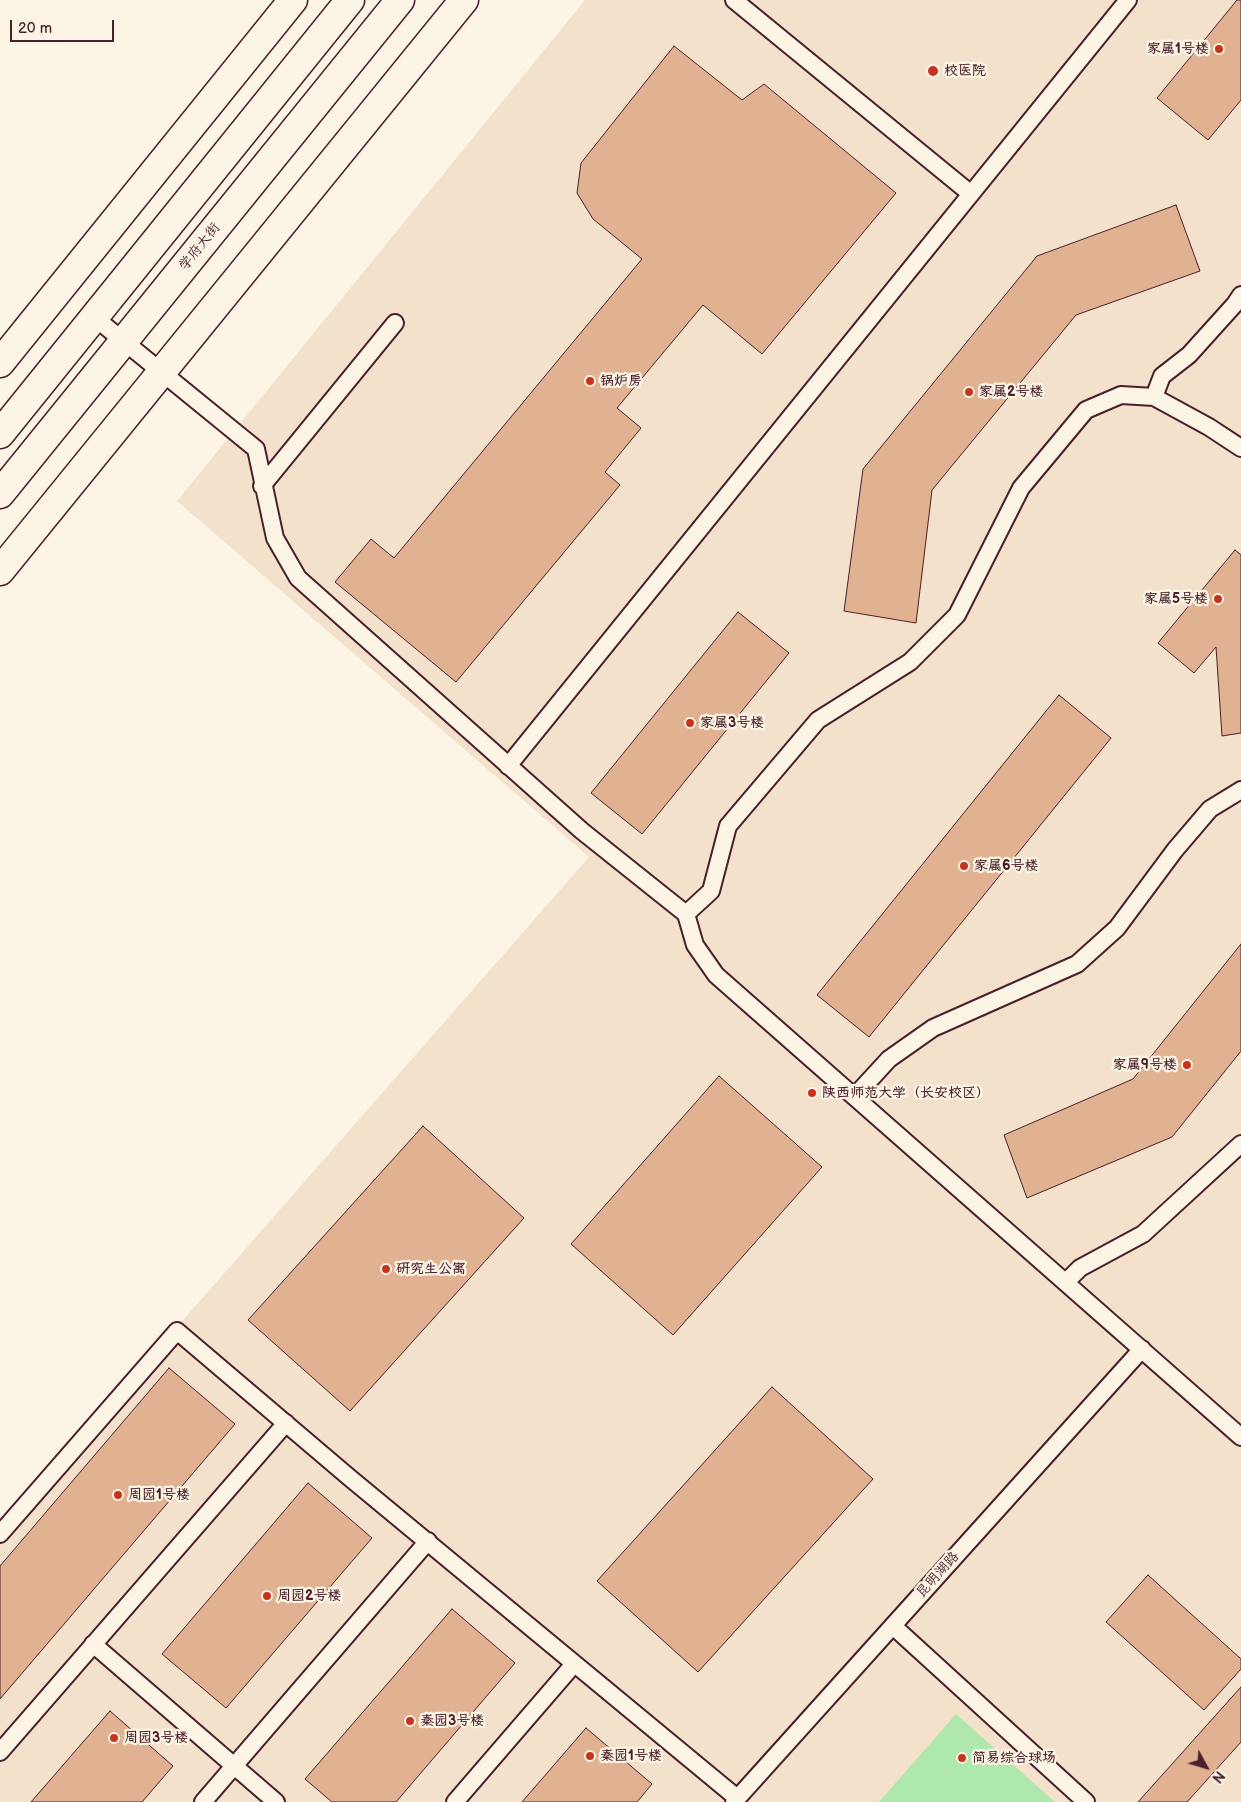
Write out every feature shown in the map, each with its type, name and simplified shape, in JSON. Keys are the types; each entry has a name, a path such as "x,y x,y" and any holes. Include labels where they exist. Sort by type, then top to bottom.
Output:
{"street":[{"path":"0,363 293,0"},
{"path":"0,434 350,0"},
{"name":"学府大街","path":"0,494 400,0"},
{"path":"0,571 464,0"}],"lane":[{"path":"734,0 971,194"},
{"path":"508,766 1128,0"},
{"path":"1154,397 1162,376 1189,354 1241,295"},
{"path":"94,317 256,449 262,486 275,538 298,578 582,831 686,914 695,945 716,975 1241,1438"},
{"path":"262,486 395,323"},
{"path":"686,914 711,891 728,826 818,720 910,662 957,615 1021,488 1086,410 1121,395 1154,397 1210,427 1241,448"},
{"path":"854,1096 889,1058 933,1028 1077,964 1117,928 1175,850 1210,809 1241,790"},
{"path":"1066,1282 1080,1268 1144,1234 1241,1144"},
{"path":"0,1534 176,1330 736,1800"},
{"name":"昆明湖路","path":"736,1800 1142,1349"},
{"path":"0,1752 286,1423"},
{"path":"203,1802 428,1541"},
{"path":"893,1626 1086,1802"},
{"path":"93,1644 276,1802"},
{"path":"455,1802 574,1664"}],"shaded area":[{"name":"陕西师范大学（长安校区）","path":"585,0 1241,0 1241,1802 0,1802 0,1529 589,857 177,501"}],"green space":[{"name":"简易综合球场","path":"956,1714 1055,1802 879,1802"}],"building":[{"name":"家属1号楼","path":"1237,0 1241,0 1241,100 1208,140 1157,98"},
{"name":"锅炉房","path":"674,46 742,100 764,84 896,193 762,354 703,305 617,408 641,428 605,472 620,485 456,682 335,582 371,539 394,558 642,259 593,219 577,193 581,163"},
{"name":"家属2号楼","path":"1176,205 1200,271 1076,315 932,490 916,623 844,611 863,469 1037,256"},
{"name":"家属5号楼","path":"1235,550 1241,555 1241,733 1222,736 1216,647 1194,673 1158,643"},
{"name":"家属3号楼","path":"738,612 789,653 642,834 591,793"},
{"name":"家属6号楼","path":"1059,695 1111,738 869,1037 817,995"},
{"name":"家属9号楼","path":"1241,944 1241,1051 1172,1137 1027,1198 1004,1135 1133,1079"},
{"path":"719,1076 822,1167 673,1335 571,1244"},
{"name":"研究生公寓","path":"423,1126 524,1218 350,1411 248,1320"},
{"name":"周园1号楼","path":"169,1368 235,1424 0,1699 0,1566"},
{"path":"772,1387 873,1479 698,1672 597,1581"},
{"name":"周园2号楼","path":"308,1483 372,1538 226,1708 162,1654"},
{"path":"1148,1575 1241,1659 1241,1669 1204,1710 1106,1622"},
{"name":"秦园3号楼","path":"452,1609 515,1663 396,1802 332,1802 305,1779"},
{"path":"1241,1687 1241,1742 1187,1802 1138,1802"},
{"name":"周园3号楼","path":"110,1711 173,1766 142,1802 31,1802"},
{"name":"秦园1号楼","path":"586,1728 652,1784 637,1802 522,1802"}],"place":[{"name":"家属1号楼","path":"1219,49"},
{"name":"校医院","path":"933,71"},
{"name":"锅炉房","path":"590,381"},
{"name":"家属2号楼","path":"969,392"},
{"name":"家属5号楼","path":"1218,599"},
{"name":"家属3号楼","path":"690,723"},
{"name":"家属6号楼","path":"964,866"},
{"name":"家属9号楼","path":"1187,1065"},
{"name":"陕西师范大学（长安校区）","path":"812,1093"},
{"name":"研究生公寓","path":"386,1269"},
{"name":"周园1号楼","path":"118,1495"},
{"name":"周园2号楼","path":"267,1596"},
{"name":"秦园3号楼","path":"410,1721"},
{"name":"周园3号楼","path":"114,1738"},
{"name":"秦园1号楼","path":"590,1756"},
{"name":"简易综合球场","path":"962,1758"}]}
